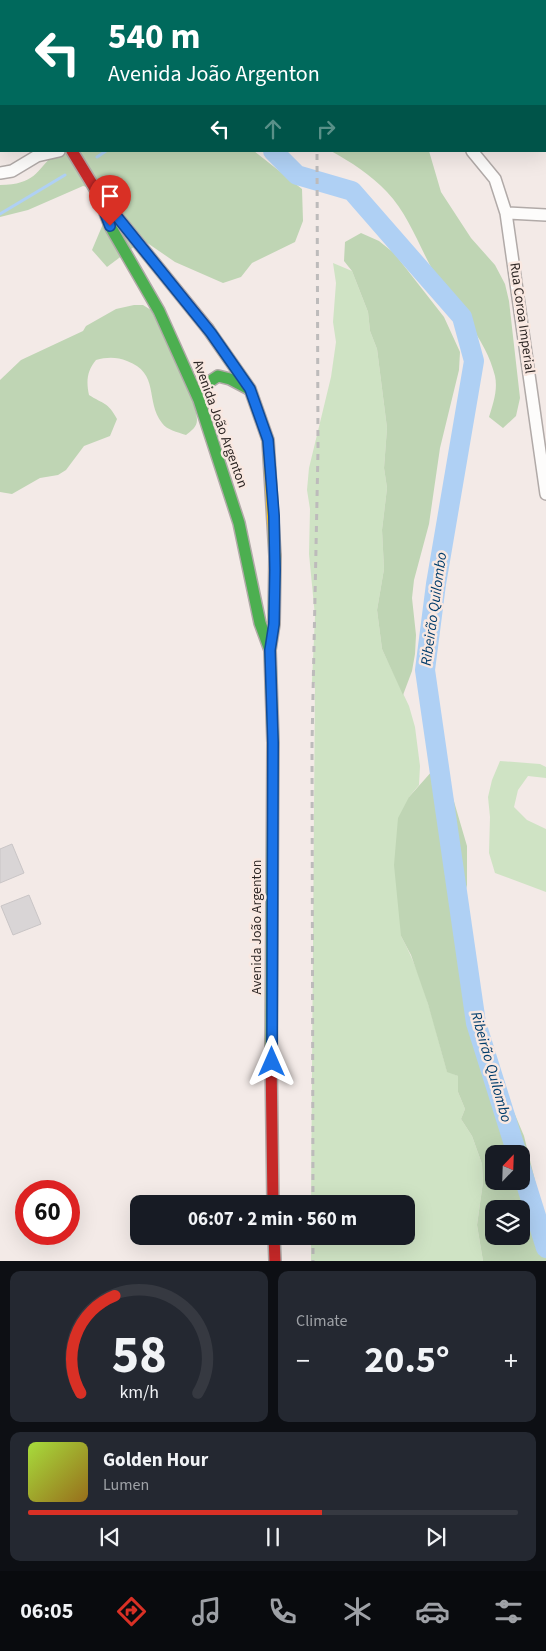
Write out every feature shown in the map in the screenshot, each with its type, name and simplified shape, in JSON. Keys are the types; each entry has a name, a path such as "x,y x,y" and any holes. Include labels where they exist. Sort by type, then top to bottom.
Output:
{"main road":[{"name":"Avenida João Argenton","path":"73,152 97,192 211,333 250,389 268,440 274,516 274,624 270,650 273,743 273,1195"},
{"name":"Avenida João Argenton","path":"97,192 110,226 159,311 198,400 238,524 260,623 270,650"},
{"path":"198,400 210,378 218,375 227,376 250,389"},
{"path":"274,1245 274,1261"}],"street":[{"name":"Rua Coroa Imperial","path":"473,152 495,179 506,213 542,432 546,494"},
{"path":"0,173 12,171 36,153"},
{"path":"506,213 546,215"}],"green space":[{"path":"56,152 255,152 302,189 303,221 295,242 252,263 241,277 223,283 175,262 143,240 107,267 92,250 108,212 103,191 83,186 28,210 0,217 0,185 28,180"},
{"path":"333,152 429,152 441,192 471,238 495,265 505,284 509,301 520,398 516,416 503,428 489,417 495,397 496,381 485,349 435,274 395,201 374,180"},
{"path":"361,233 379,241 394,253 444,317 460,352 459,370 440,448 429,524 414,580 412,598 416,635 415,654 412,671 403,695 382,649 377,610 384,569 382,530 387,488 384,468 387,428 377,349 370,331 368,312 352,271 344,261 345,242"},
{"path":"333,263 352,271 368,312 370,331 377,349 387,428 384,468 387,488 382,530 384,569 377,610 382,649 409,706 415,727 420,766 419,785 409,797 401,936 422,985 447,1071 458,1076 458,1092 465,1109 461,1119 472,1136 482,1164 483,1182 477,1225 483,1261 311,1261 311,1245 415,1245 415,1195 311,1195 315,683 312,682 315,616 309,554 310,509 307,490 309,468 331,377 336,342 333,322 336,283"},
{"path":"143,305 151,310 171,349 186,381 196,409 197,422 195,427 186,435 172,431 162,423 154,406 148,380 137,366 116,358 96,360 88,376 89,395 108,406 114,413 117,419 110,436 84,446 66,470 58,475 40,478 12,494 0,492 0,380 21,360 83,331 86,326 116,309"},
{"path":"500,761 540,764 546,767 546,778 528,776 518,790 514,807 527,820 546,829 546,892 495,873 489,853 490,817 488,797 492,780"},
{"path":"433,770 442,773 448,781 467,846 467,885 460,914 464,954 480,1013 487,1048 526,1145 485,1145 485,1190 530,1190 530,1160 546,1225 546,1261 483,1261 477,1225 483,1182 482,1164 472,1136 461,1119 465,1109 458,1092 458,1076 447,1072 428,1004 411,955 401,936 394,865 398,818 409,797"}],"building":[{"path":"12,844 24,873 0,883 0,849"},
{"path":"29,895 41,924 13,935 1,906"}],"waterway":[{"path":"97,157 104,152"},
{"name":"Ribeirão Quilombo","path":"274,152 297,175 352,191 462,317 474,361 436,584 425,670 476,1023 514,1145"},
{"path":"0,214 65,175"},
{"name":"Ribeirão Quilombo","path":"528,1190 546,1248"}],"railway":[{"path":"313,1195 312,744 318,450 317,152"},
{"path":"313,1245 313,1261"}],"traffic: fast":[{"path":"101,202 110,226 159,311 199,400 239,523 260,623 270,650"},
{"path":"199,400 209,382 218,376 230,379 247,388"},
{"path":"271,1058 273,743 270,650 274,624 275,556"}],"traffic: slow":[{"path":"208,329 250,389 268,440 275,556"}],"traffic: jam":[{"path":"73,152 97,192 208,329"},
{"path":"271,1058 273,1195"},
{"path":"274,1245 275,1261"}],"route":[{"path":"110,226 97,192 120,218 211,333 250,389 268,440 274,516 275,570 274,624 270,650 273,743 272,1062"}]}
